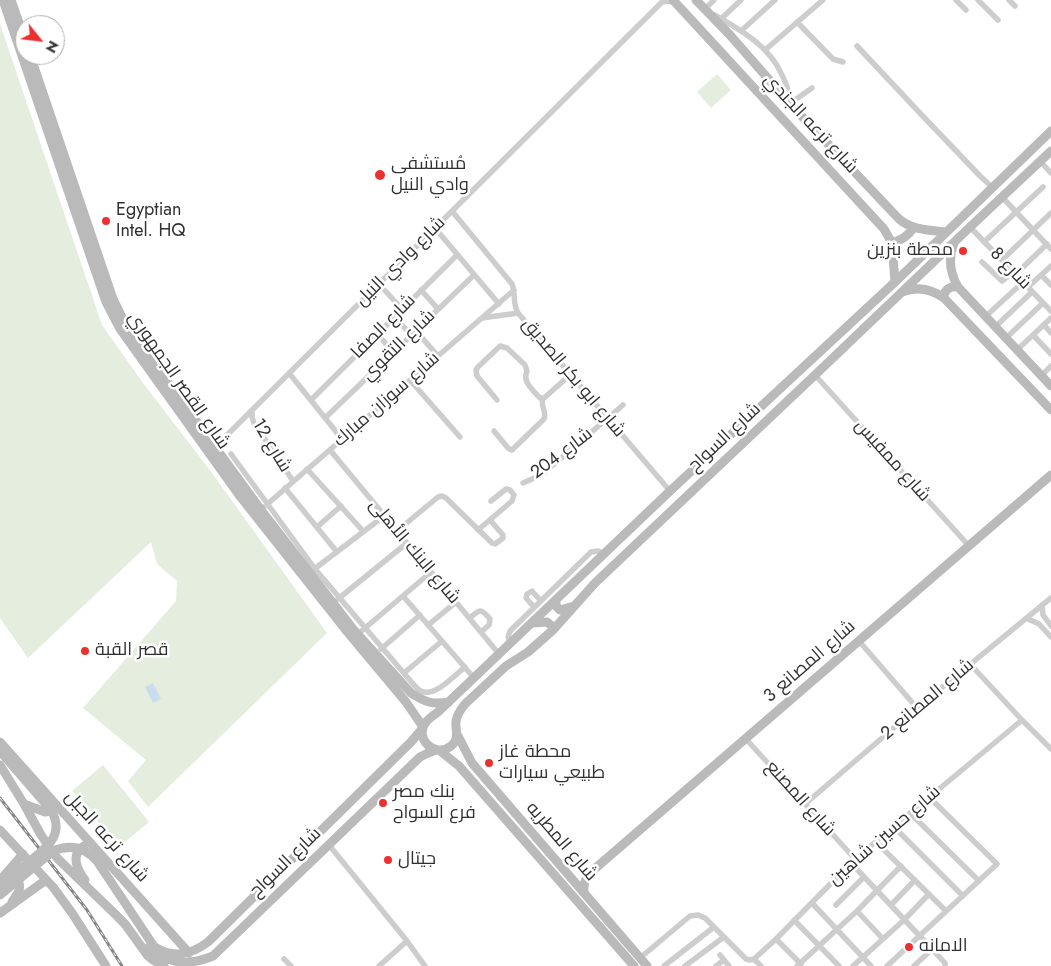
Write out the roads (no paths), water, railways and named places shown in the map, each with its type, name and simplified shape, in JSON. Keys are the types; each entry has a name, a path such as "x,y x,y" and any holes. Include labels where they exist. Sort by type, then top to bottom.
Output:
{"main road":[{"name":"شارع القصر الجمهوري","path":"3,0 84,227 113,299 126,325 215,447 264,507 312,571 412,693 424,702"},
{"path":"12,0 17,15"},
{"name":"شارع ترعه الجندي","path":"696,0 899,219 914,227 946,232"},
{"name":"شارع ترعه الجندي","path":"675,1 884,229 892,243 895,282"},
{"name":"شارع القصر الجمهوري","path":"33,65 84,227"},
{"path":"797,134 809,124"},
{"name":"شارع السواح","path":"188,953 208,942 410,744 425,722 438,712 670,491 895,282 992,187 1047,141 1051,130"},
{"name":"شارع السواح","path":"151,946 157,955 176,963 197,965 213,956 420,757 451,746 457,734 456,720 465,704 506,666 528,652 553,630 595,583 1051,151"},
{"path":"892,243 902,239 914,227"},
{"name":"شارع القصر الجمهوري","path":"89,240 106,302 128,342 239,496 406,702 422,728"},
{"path":"954,242 950,265 958,287 1051,386"},
{"path":"944,298 948,288 958,287"},
{"path":"900,294 907,290 922,289 930,290 944,298 1051,410"},
{"path":"821,350 820,354 823,358 836,356"},
{"path":"797,374 810,368 814,370 815,375"},
{"name":"شارع المصانع 3","path":"591,872 1051,475"},
{"path":"556,600 558,609 562,610 574,606"},
{"path":"532,623 547,622 551,624 553,630"},
{"path":"414,713 420,711 424,702 432,704 448,702"},
{"path":"422,728 422,736 425,742 429,747 437,750"},
{"name":"شارع المطريه","path":"457,734 470,760 648,966"},
{"name":"شارع ترعه الجبل","path":"0,742 188,953"},
{"path":"410,744 417,748 420,757"},
{"name":"شارع المطريه","path":"437,750 459,766 634,966"},
{"path":"0,751 51,810 54,814 56,825 54,836 49,845 1,882"},
{"path":"459,766 458,756 460,754 464,754 470,760"},
{"path":"0,765 41,835 57,858 120,919 148,956 164,966"},
{"path":"24,804 45,812 50,811 54,803"},
{"path":"0,830 53,887 72,913 103,965"},
{"path":"94,847 83,846 78,851 76,858 82,876 95,893"},
{"path":"0,895 53,852 64,848 80,849 97,861 151,946"},
{"path":"0,901 56,856 67,852 79,854 93,865 151,946 172,954 188,953"},
{"path":"1,882 23,854"},
{"path":"567,873 576,875 591,872"},
{"path":"584,893 585,879 591,872"},
{"path":"276,874 277,880 287,885"},
{"path":"1,882 5,877 17,880 19,890 9,906"},
{"path":"0,913 46,880"},
{"path":"258,892 264,892 270,902"},
{"path":"211,966 213,956"}],"street":[{"path":"714,0 705,9 741,31 766,50 782,74 792,104 812,88"},
{"path":"721,19 741,0"},
{"path":"741,31 775,0"},
{"path":"766,50 823,0"},
{"path":"956,0 966,10"},
{"path":"978,0 998,20"},
{"path":"1009,0 1015,6"},
{"name":"شارع وادي النيل","path":"215,447 662,2 675,1"},
{"path":"797,22 833,59 843,62"},
{"path":"857,46 992,187"},
{"path":"1040,161 1051,173"},
{"path":"984,242 1043,186"},
{"path":"982,262 1002,281 1049,247 1002,196"},
{"name":"شارع ابو بكر الصديق","path":"452,211 514,287 514,303 518,313 670,491"},
{"path":"1002,260 1051,213"},
{"name":"شارع 8","path":"970,227 1051,311"},
{"path":"435,228 499,304"},
{"name":"شارع الصفا","path":"311,400 457,255"},
{"path":"995,327 1051,266"},
{"name":"شارع التقوي","path":"325,418 474,275"},
{"path":"1041,275 1051,285"},
{"path":"985,317 1023,282"},
{"path":"378,284 402,310"},
{"path":"421,290 438,309"},
{"name":"شارع سوزان مبارك","path":"264,507 514,290"},
{"path":"1006,338 1043,303"},
{"path":"482,318 518,313"},
{"path":"395,317 438,356"},
{"path":"1018,350 1051,318"},
{"path":"1044,325 1051,333"},
{"path":"378,334 393,353"},
{"path":"1033,335 1051,354"},
{"path":"497,400 477,376 476,370 498,347 502,346 507,348 526,365 526,380 539,398 543,399"},
{"path":"1041,376 1051,366"},
{"path":"289,373 342,439"},
{"path":"494,431 508,448 512,450 544,419 543,399 570,375"},
{"name":"شارع ممفيس","path":"815,375 969,546"},
{"path":"410,380 460,436"},
{"name":"شارع 204","path":"523,482 546,471 623,405"},
{"name":"شارع 12","path":"252,410 254,423 293,481"},
{"name":"شارع البنك الأهلى","path":"330,450 499,654"},
{"path":"230,454 264,507"},
{"path":"307,469 363,531"},
{"path":"285,488 337,552"},
{"path":"478,530 513,500 514,495 510,490 506,489 490,501"},
{"path":"398,531 438,497 442,496 492,543 496,543 503,538 503,535 490,520"},
{"path":"317,527 341,506"},
{"path":"312,571 384,516"},
{"path":"336,601 407,543"},
{"path":"510,643 508,637 510,631 592,552 598,551 605,554"},
{"path":"362,631 431,572"},
{"path":"534,607 526,598 527,594 532,592 541,601"},
{"path":"404,596 474,678"},
{"name":"شارع المصانع 2","path":"805,804 917,708 1051,598"},
{"path":"428,625 456,602"},
{"path":"1042,605 1043,615 1051,626"},
{"path":"470,618 481,611 490,619 489,625 481,632"},
{"path":"420,615 379,651 404,673 420,691 436,690 465,668"},
{"path":"1026,618 1039,624 1051,637"},
{"path":"404,673 442,641"},
{"path":"859,641 917,708"},
{"path":"970,664 1051,749"},
{"name":"شارع حسين شاهين","path":"754,959 853,861 1022,720"},
{"name":"شارع المصنع","path":"746,739 805,804 853,861 864,877 946,966"},
{"path":"887,966 997,864 929,797"},
{"path":"910,813 979,881"},
{"path":"894,827 963,896"},
{"path":"876,842 946,911"},
{"path":"329,845 425,966"},
{"path":"776,939 800,965 901,866"},
{"path":"836,905 864,877"},
{"path":"891,905 915,880"},
{"path":"853,966 904,920 929,894"},
{"path":"812,903 871,966"},
{"path":"857,911 883,939"},
{"path":"640,958 690,916 694,915 702,916 746,959 754,959 761,966"},
{"path":"794,920 840,966"},
{"path":"664,966 714,927"},
{"path":"685,966 724,937"},
{"path":"379,966 407,941"},
{"path":"914,966 932,949"},
{"path":"716,966 722,957 729,966"},
{"path":"284,959 291,966"}],"water":[{"path":"153,683 161,699 153,703 145,687"}],"railway":[{"path":"0,798 87,910 122,966"}],"place":[{"name":"مُستشفى وادي النيل","path":"380,175"},
{"name":"Egyptian Intel. HQ","path":"106,221"},
{"name":"محطة بنزين","path":"963,251"},
{"name":"قصر القبة","path":"85,651"},
{"name":"محطة غاز طبيعي سيارات","path":"489,763"},
{"name":"بنك مصر فرع السواح","path":"383,803"},
{"name":"جيتال","path":"388,860"},
{"name":"الامانه","path":"909,947"}]}
